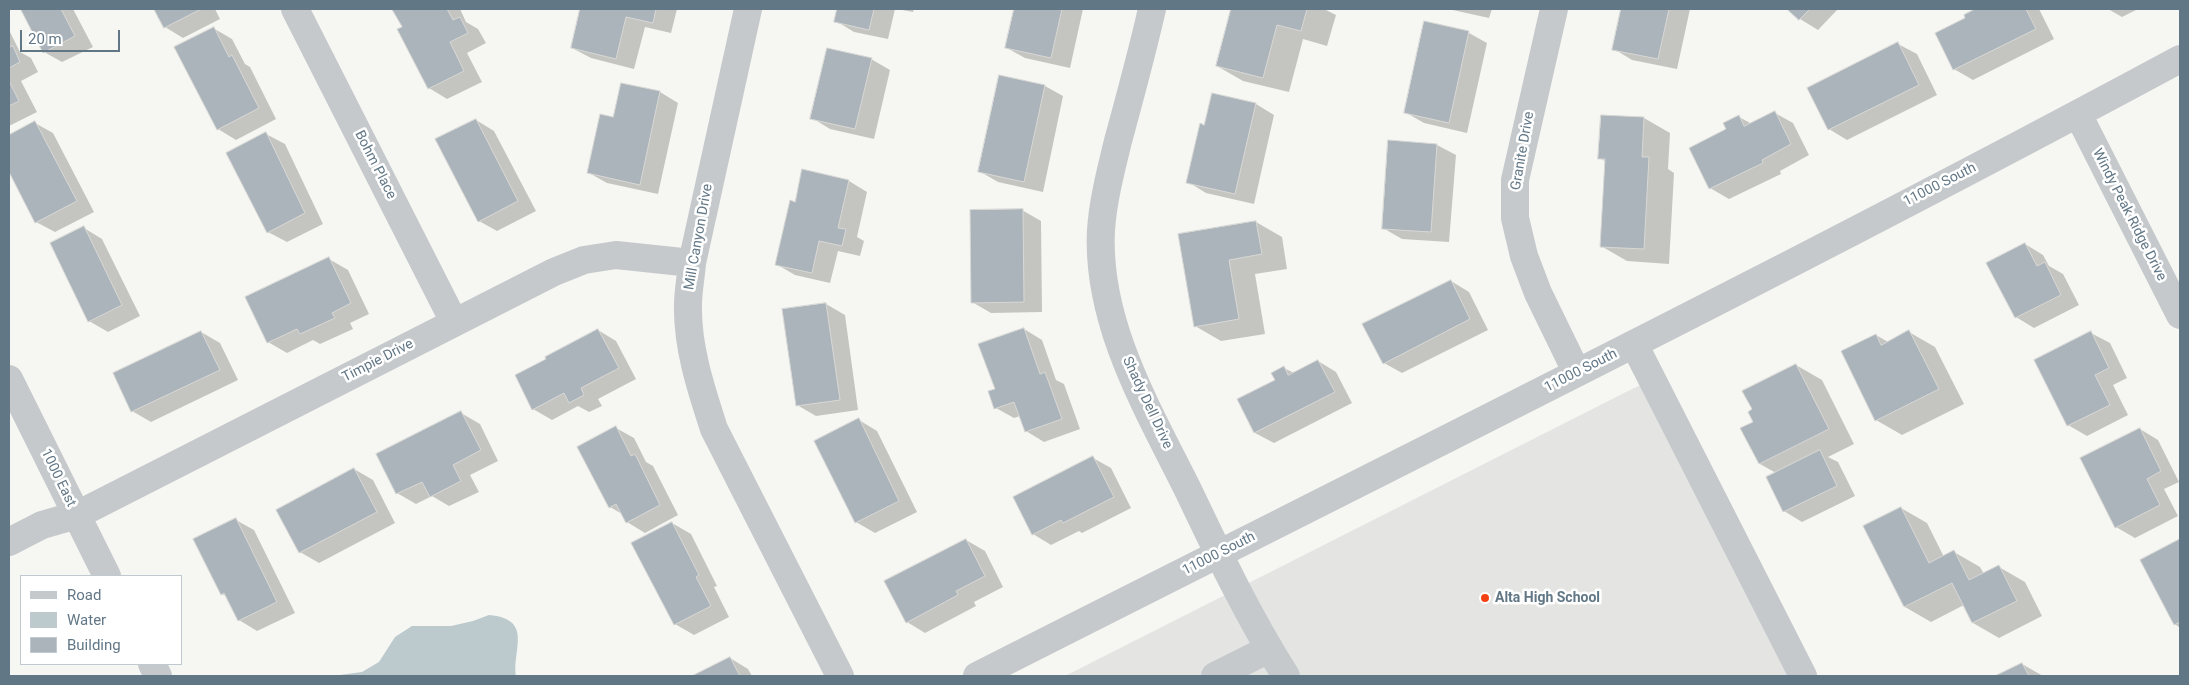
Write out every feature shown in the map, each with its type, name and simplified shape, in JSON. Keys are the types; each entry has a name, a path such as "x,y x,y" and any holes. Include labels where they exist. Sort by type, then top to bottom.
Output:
{"street":[{"name":"Bohm Place","path":"296,9 454,322"},
{"name":"Mill Canyon Drive","path":"748,9 692,263 688,306 691,347 714,429 840,676"},
{"name":"Shady Dell Drive","path":"1152,9 1107,184 1101,231 1104,278 1114,325 1130,372 1219,554 1269,649 1286,676"},
{"name":"Granite Drive","path":"1554,9 1515,180 1515,218 1524,256 1538,292 1577,373"},
{"name":"11000 South","path":"978,676 1634,344 2078,114 2180,59"},
{"name":"Windy Peak Ridge Drive","path":"2078,114 2180,315"},
{"name":"Timpie Drive","path":"9,542 42,525 76,515 554,272 584,260 616,255 692,263"},
{"path":"1634,344 1803,676"},
{"name":"1000 East","path":"9,379 106,575"},
{"path":"1215,676 1269,649"}],"shaded area":[{"name":"Alta High School","path":"1641,385 1790,676 1065,676 1634,388"}],"water":[{"path":"489,615 503,618 512,623 516,629 518,646 516,676 332,676 362,672 379,662 395,637 412,626 451,626"}],"building":[{"path":"61,9 75,36 43,53 21,10"},
{"path":"154,9 201,9 164,28"},
{"path":"392,9 447,9 453,20 460,17 468,33 450,42 464,71 428,89 397,29 402,27"},
{"path":"580,9 656,9 653,23 626,17 616,59 571,48"},
{"path":"837,9 874,9 869,30 834,22"},
{"path":"1014,9 1062,9 1051,58 1005,48"},
{"path":"1231,9 1307,9 1301,31 1277,25 1263,78 1216,66"},
{"path":"1621,9 1669,9 1658,59 1612,50"},
{"path":"1787,9 1810,9 1799,20"},
{"path":"1975,9 2026,9 2036,29 1953,70 1935,33 1965,18 1964,15"},
{"path":"1424,21 1469,31 1449,123 1404,113"},
{"path":"214,27 229,57 232,55 259,108 217,130 174,47"},
{"path":"1898,42 1919,85 1828,130 1807,88"},
{"path":"13,46 20,62 9,68 9,48"},
{"path":"827,48 872,58 855,129 810,119"},
{"path":"999,75 1045,85 1024,182 978,172"},
{"path":"9,81 19,101 9,106"},
{"path":"621,83 660,91 640,185 587,173 600,114 613,117"},
{"path":"1212,93 1256,103 1235,194 1186,183 1200,123 1204,125"},
{"path":"1775,111 1791,144 1762,160 1763,163 1709,189 1689,148 1726,129 1723,123 1739,115 1744,126"},
{"path":"1601,115 1644,117 1642,157 1649,157 1644,249 1600,247 1605,159 1598,159"},
{"path":"476,119 518,201 478,222 435,139"},
{"path":"35,121 77,201 35,223 9,172 9,135"},
{"path":"266,132 305,213 267,233 226,153"},
{"path":"1388,140 1437,144 1431,232 1382,229"},
{"path":"802,169 849,180 838,228 846,229 842,246 819,241 812,273 775,265 790,200 795,202"},
{"path":"1023,209 1024,302 971,303 970,210"},
{"path":"1256,221 1262,254 1229,260 1239,319 1194,327 1178,234"},
{"path":"84,226 122,305 88,322 50,243"},
{"path":"2025,243 2037,266 2045,262 2061,295 2015,318 1986,263"},
{"path":"329,257 351,303 332,313 335,318 300,334 297,329 267,343 245,297"},
{"path":"1451,280 1470,319 1383,364 1362,324"},
{"path":"826,303 840,400 796,406 782,309"},
{"path":"1024,328 1040,374 1045,372 1062,419 1025,432 1014,402 994,409 988,391 995,389 978,344"},
{"path":"598,329 619,368 581,388 584,395 569,403 564,393 532,410 515,375"},
{"path":"1909,330 1939,389 1875,421 1841,351 1876,334 1881,345"},
{"path":"201,331 220,370 131,412 113,373"},
{"path":"2091,331 2109,368 2095,375 2110,405 2067,426 2034,360"},
{"path":"1318,360 1335,392 1254,433 1237,399 1275,380 1271,373 1284,366 1288,375"},
{"path":"1796,364 1829,429 1759,464 1740,428 1753,422 1748,412 1752,409 1742,391"},
{"path":"461,411 481,450 453,465 461,481 430,497 422,482 396,494 376,454"},
{"path":"859,418 899,501 855,523 814,441"},
{"path":"616,426 631,456 635,454 660,505 626,523 616,504 609,508 577,447"},
{"path":"2140,428 2161,471 2147,479 2160,505 2115,528 2080,458"},
{"path":"1820,450 1837,486 1783,512 1766,477"},
{"path":"1093,456 1114,497 1063,523 1061,520 1032,535 1013,497"},
{"path":"354,468 377,512 299,553 276,510"},
{"path":"1901,507 1929,563 1954,550 1969,580 1999,565 2017,601 1972,623 1952,583 1904,607 1863,526"},
{"path":"236,518 277,602 238,621 224,593 221,595 193,539"},
{"path":"672,522 699,575 696,577 711,606 674,625 631,543"},
{"path":"966,539 985,576 956,591 958,595 906,623 884,581"},
{"path":"2180,539 2180,622 2174,625 2140,560"},
{"path":"730,657 740,676 692,676"},
{"path":"2022,663 2029,676 1995,676"}],"place":[{"name":"Alta High School","path":"1485,598"}]}
